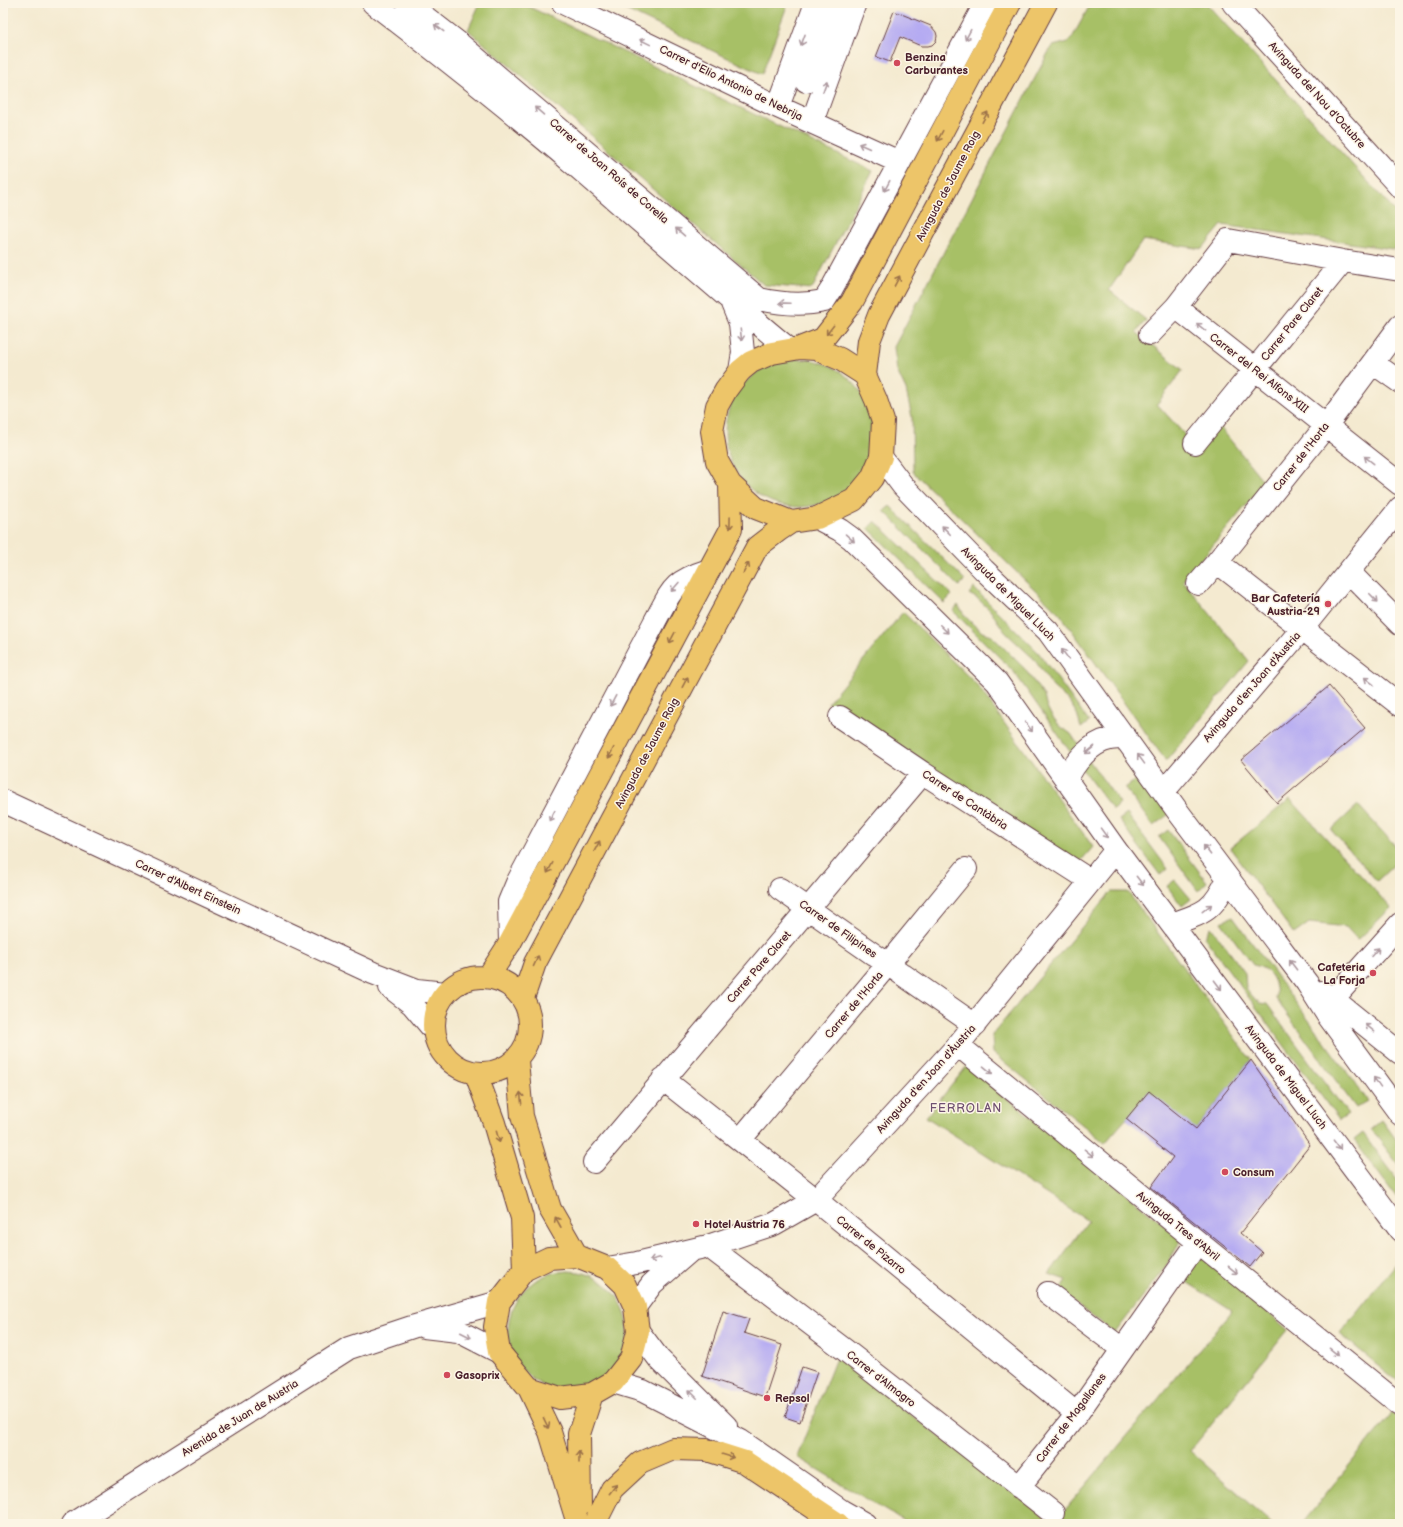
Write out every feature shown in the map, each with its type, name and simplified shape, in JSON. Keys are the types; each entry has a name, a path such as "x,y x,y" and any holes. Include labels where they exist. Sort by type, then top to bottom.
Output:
{"main road":[{"path":"795,349 816,349 840,359 865,375 883,421 881,457 872,478 854,500 818,518 791,522 756,508 730,484 717,461 712,431 717,406 726,390 740,371 751,362 772,353 795,349 823,340 852,302 1010,3"},
{"name":"Avinguda de Jaume Roig","path":"865,375 869,341 879,315 1046,3"},
{"path":"488,977 510,943 731,529 730,484"},
{"name":"Avinguda de Jaume Roig","path":"523,998 535,963 757,547 791,522"},
{"path":"488,977 508,983 523,998 531,1019 528,1041 517,1060 498,1072 476,1074 455,1066 439,1050 433,1030 435,1010 445,993 464,979 488,977"},
{"path":"517,1060 522,1116 550,1209 577,1256"},
{"path":"476,1074 494,1123 522,1218 524,1270"},
{"path":"529,1388 560,1398 592,1394 613,1382 631,1359 638,1331 635,1307 625,1285 607,1268 577,1256 549,1258 524,1270 499,1302 495,1327 500,1352 529,1388 550,1432 579,1524"},
{"path":"579,1524 579,1434 592,1394"},
{"path":"597,1524 598,1517 612,1488 640,1463 673,1449 707,1450 745,1462 838,1524"}],"street":[{"path":"373,3 452,63 573,164 731,301 795,349"},
{"name":"Carrer de Joan Roís de Corella","path":"407,3 456,40 759,299 779,303 811,304 824,301 899,162"},
{"name":"Carrer d'Elio Antonio de Nebrija","path":"563,3 778,107 899,162"},
{"path":"778,107 816,3"},
{"path":"806,81 835,3"},
{"path":"812,122 855,3"},
{"name":"Avinguda del Nou d'Octubre","path":"1233,3 1400,187"},
{"path":"899,162 983,4"},
{"path":"1150,334 1176,306 1228,240 1400,270"},
{"name":"Carrer Pare Claret","path":"1195,443 1342,261"},
{"path":"731,301 740,323 743,352 740,371"},
{"name":"Carrer del Rei Alfons XIII","path":"1176,306 1400,484"},
{"name":"Carrer de l'Horta","path":"1198,584 1326,426 1400,326"},
{"path":"1373,363 1400,382"},
{"name":"Avinguda de Miguel Lluch","path":"881,457 903,486 979,565 1048,631 1228,878 1307,983 1331,1007"},
{"name":"Avinguda d'en Joan d'Àustria","path":"1164,791 1302,629 1400,508"},
{"name":"Avinguda de Miguel Lluch","path":"818,518 840,530 850,538 997,682 1116,850 1400,1230"},
{"path":"1217,562 1400,705"},
{"path":"1349,572 1400,624"},
{"name":"Carrer de Cantàbria","path":"840,717 923,773 1091,881"},
{"path":"1066,781 1071,770 1090,748 1110,739 1126,738"},
{"name":"Carrer Pare Claret","path":"594,1162 923,773"},
{"name":"Carrer d'Albert Einstein","path":"3,801 373,973 417,990 445,993"},
{"name":"Avinguda d'en Joan d'Àustria","path":"607,1268 637,1263 700,1247 774,1224 816,1200 958,1045 1116,850"},
{"name":"Carrer de l'Horta","path":"740,1140 966,869"},
{"path":"1172,924 1205,911 1217,900 1228,878"},
{"name":"Carrer de Filipines","path":"780,889 975,1025"},
{"path":"1331,1007 1400,924"},
{"name":"Carrer d'Albert Einstein","path":"373,973 412,1004 433,1030"},
{"path":"1331,1007 1400,1053"},
{"path":"1331,1007 1400,1114"},
{"name":"Avinguda Tres d'Abril","path":"958,1045 1400,1405"},
{"name":"Carrer de Pizarro","path":"663,1079 816,1200 1076,1414"},
{"name":"Carrer de Magallanes","path":"1020,1487 1076,1414 1198,1242"},
{"name":"Avinguda d'en Joan d'Àustria","path":"635,1307 652,1284 700,1247"},
{"name":"Carrer d'Almagro","path":"700,1247 845,1350 1053,1513"},
{"path":"1048,1293 1122,1349"},
{"name":"Avenida de Juan de Austria","path":"72,1524 349,1348 415,1326 499,1302"},
{"name":"Avenida de Juan de Austria","path":"415,1326 458,1331 500,1352"},
{"path":"638,1331 659,1359 741,1441"},
{"path":"613,1382 643,1390 741,1441 842,1511 865,1524"}],"green space":[{"path":"480,3 521,3 873,171 812,289 764,285 468,30"},
{"path":"611,3 788,3 762,74"},
{"path":"1091,3 1206,3 1400,217 1400,250 1222,225 1202,249 1143,240 1109,290 1146,320 1136,332 1183,370 1157,404 1184,434 1193,453 1219,426 1265,483 1183,581 1249,661 1166,761 1060,614 913,472 912,417 906,390 897,371 894,347 1048,53 1053,46 1068,42 1072,38"},
{"path":"806,359 827,364 840,371 856,386 868,405 872,419 872,447 868,461 861,474 846,490 840,495 821,504 806,507 792,507 771,502 758,495 737,474 730,461 726,447 725,426 730,405 737,392 758,371 771,364 785,360"},
{"path":"890,506 965,580 959,586 884,511"},
{"path":"875,521 952,595 944,603 868,528"},
{"path":"974,588 1038,652 1089,722 1081,728 1077,714 1068,700 1053,687 1034,659 1005,632 990,610 978,599 969,594"},
{"path":"958,605 965,616 974,625 982,632 991,635 1024,668 1044,696 1046,705 1051,715 1060,726 1071,734 1079,746 1071,753 1014,672 953,611"},
{"path":"903,612 977,685 1093,847 1078,864 828,703"},
{"path":"1088,759 1120,803 1113,810 1081,768"},
{"path":"1144,774 1172,812 1153,826 1125,788"},
{"path":"1290,799 1391,908 1358,940 1346,927 1309,923 1294,934 1230,848"},
{"path":"1358,805 1400,851 1400,859 1377,881 1331,830"},
{"path":"1127,814 1168,869 1160,875 1119,820"},
{"path":"1168,830 1207,882 1198,891 1159,837"},
{"path":"1175,880 1191,899 1182,906 1167,886"},
{"path":"1111,892 1128,892 1251,1060 1196,1129 1126,1119 1105,1143 993,1053 992,1035"},
{"path":"1233,917 1368,1101 1356,1108 1276,999 1276,987 1272,977 1264,969 1253,965 1221,922"},
{"path":"1211,927 1245,973 1246,989 1252,997 1260,1003 1267,1004 1348,1114 1339,1120 1205,938"},
{"path":"967,1066 1182,1239 1166,1266 1115,1333 1059,1292 1067,1280 1049,1274 1088,1221 926,1117"},
{"path":"1382,1120 1400,1145 1400,1167 1371,1129"},
{"path":"1363,1133 1400,1183 1400,1202 1354,1140"},
{"path":"1199,1252 1288,1330 1190,1451 1272,1524 911,1524 888,1512 797,1457 836,1358 1054,1523 1232,1311 1182,1279"},
{"path":"1398,1261 1400,1263 1400,1383 1340,1334"},
{"path":"568,1271 591,1275 611,1288 624,1308 628,1331 624,1354 611,1374 591,1387 568,1391 545,1387 525,1374 512,1354 508,1331 512,1308 525,1288 545,1275"},
{"path":"1392,1413 1400,1419 1400,1524 1301,1524"}],"building":[{"path":"894,11 931,26 936,32 936,41 932,45 921,46 900,37 890,62 876,57"},
{"path":"1329,686 1365,728 1277,803 1241,760"},
{"name":"Consum","path":"1251,1060 1310,1145 1240,1233 1262,1252 1250,1267 1151,1187 1173,1157 1126,1119 1149,1091 1196,1129"},
{"path":"723,1311 749,1319 744,1333 782,1345 765,1397 702,1376"},
{"path":"802,1367 817,1372 800,1422 785,1417"}],"place":[{"name":"Benzina Carburantes","path":"897,63"},
{"name":"Bar Cafetería Austria-29","path":"1328,604"},
{"name":"Cafeteria La Forja","path":"1373,973"},
{"name":"Consum","path":"1225,1172"},
{"name":"Hotel Austria 76","path":"696,1224"},
{"name":"Gasoprix","path":"447,1375"},
{"name":"Repsol","path":"767,1398"}],"district":[{"name":"FERROLAN","path":"966,1108"}]}
